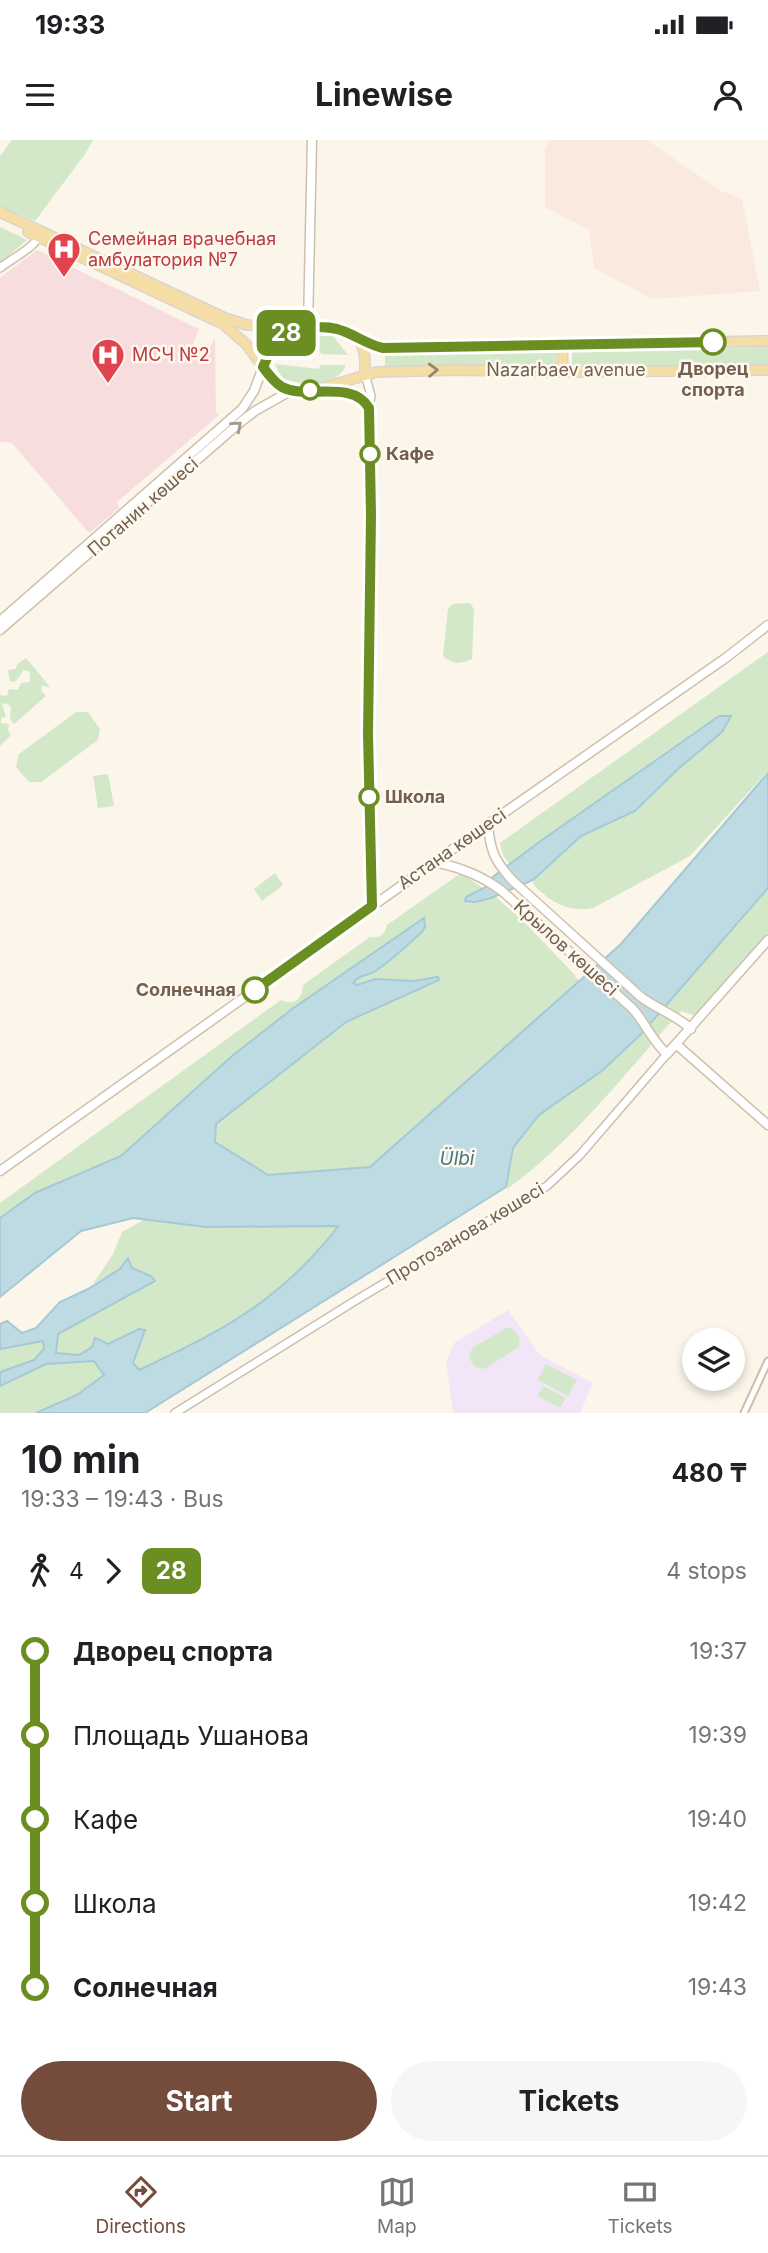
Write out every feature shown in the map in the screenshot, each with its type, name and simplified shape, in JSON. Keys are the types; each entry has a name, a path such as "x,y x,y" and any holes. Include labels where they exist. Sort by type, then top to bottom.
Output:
{"main road":[{"path":"308,327 312,140"},
{"path":"0,212 35,233 223,324 246,344 276,382 292,390 312,390 344,383 365,374 365,359 359,340 334,328 247,325 225,318 35,233 0,219"},
{"path":"263,367 274,344 294,328"},
{"name":"Nazarbaev avenue","path":"359,340 383,348 768,341"},
{"path":"562,344 563,372"},
{"name":"Потанин көшесі","path":"0,621 242,409 254,391 263,367"},
{"name":"Nazarbaev avenue","path":"365,374 457,370 768,370"},
{"name":"Потанин көшесі","path":"0,631 242,421 292,390"},
{"name":"Астана көшесі","path":"0,1171 727,657 768,625"},
{"name":"Крылов көшесі","path":"488,824 490,847 502,869 512,880 640,997 678,1018 691,1029"},
{"name":"Крылов көшесі","path":"434,862 463,868 488,880 502,891 638,1014 667,1054"},
{"name":"Протозанова көшесі","path":"667,1054 768,940"},
{"path":"677,1044 768,1125"}],"street":[{"path":"0,268 34,244 35,233"},
{"path":"365,374 371,396 368,734 372,906"},
{"path":"312,390 358,396 365,400 369,408"},
{"name":"Протозанова көшесі","path":"175,1413 547,1186 580,1155 667,1054"},
{"path":"744,1413 768,1361"}],"shaded area":[{"path":"549,140 647,140 721,191 742,199 760,291 652,299 594,268 589,230 545,207 545,149"},
{"name":"МСЧ №2","path":"37,250 199,329 190,351 204,358 215,338 216,412 219,415 117,502 119,508 89,533 12,443 0,442 0,278"},
{"path":"508,1310 540,1355 593,1383 580,1413 453,1413 446,1362 455,1342"}],"green space":[{"path":"12,140 93,140 35,221 0,206 0,156"},
{"path":"0,227 27,240 0,263"},
{"path":"302,336 333,336 348,355 302,350"},
{"path":"300,338 300,351 295,351 295,354 275,355 281,344"},
{"path":"768,347 768,364 572,367 572,350"},
{"path":"556,350 557,365 385,366 385,352"},
{"path":"275,364 319,369 320,365 346,365 342,372 327,381 308,383 282,378"},
{"path":"470,603 474,609 472,659 461,663 454,662 443,656 448,609 453,604"},
{"path":"768,652 768,771 690,856 593,908 576,909 561,905 540,891 533,880 581,836 635,811 678,769 722,732 730,716 718,716 510,865 503,855 500,843"},
{"path":"26,658 50,687 42,686 41,690 46,696 14,724 10,718 11,707 6,703 2,704 6,717 1,718 1,723 9,724 8,731 11,735 0,746 0,695 7,696 9,689 18,690 21,683 30,682 30,672 24,670 16,681 10,682 8,670 16,669 17,664"},
{"path":"76,712 88,712 100,729 98,740 41,782 29,782 16,767 19,754"},
{"path":"108,774 114,806 98,808 93,776"},
{"path":"275,873 283,885 262,901 254,889"},
{"path":"461,873 497,898 526,924 579,981 370,1167 268,1175 215,1142 216,1123 346,1022 439,980 438,977 414,981 376,979 357,985 353,983 359,977 381,968 403,948 292,1009 232,1056 121,1156 35,1193 0,1218 0,1203 281,1000 297,1000 303,985 370,937 382,935 387,925"},
{"path":"768,888 768,934 696,1016 681,1011 577,1127 532,1170 507,1189 513,1148 539,1115 603,1070 641,1034"},
{"path":"145,1219 206,1227 338,1225 291,1277 251,1309 187,1347 139,1370 133,1364 145,1330 139,1329 108,1344 92,1347 79,1355 56,1353 58,1334 110,1307 151,1276 132,1268 128,1259 120,1269 93,1284 113,1254 122,1232"},
{"path":"506,1328 511,1328 517,1334 519,1347 484,1369 475,1367 469,1358 472,1348"},
{"path":"44,1341 44,1349 34,1360 0,1373 0,1349"},
{"path":"95,1361 105,1375 77,1395 36,1413 0,1413 0,1386 46,1364"},
{"path":"546,1364 577,1380 568,1396 538,1380"},
{"path":"543,1386 566,1398 560,1408 538,1396"}],"water":[{"path":"719,716 731,716 722,732 678,769 635,811 581,836 533,880 491,898 475,902 465,901 466,897 486,887 494,876 542,840"},
{"name":"Ülbi","path":"768,773 768,888 641,1034 603,1070 539,1115 513,1148 506,1187 145,1413 36,1413 77,1395 104,1375 94,1361 46,1364 0,1386 0,1373 34,1360 44,1349 43,1341 0,1349 0,1324 7,1321 22,1333 36,1328 60,1302 88,1289 120,1269 128,1258 132,1268 151,1276 155,1281 58,1334 56,1353 79,1355 92,1347 95,1338 108,1344 139,1329 145,1330 133,1363 139,1370 209,1335 251,1310 291,1278 338,1226 206,1227 133,1218 81,1231 0,1297 0,1218 35,1193 121,1156 232,1056 292,1009 424,918 425,927 421,933 383,966 353,983 357,985 376,979 414,981 438,977 439,980 346,1022 216,1124 215,1142 268,1175 370,1167 621,944"}],"bus line":[{"name":"28","path":"255,990 372,906 368,734 371,515 369,408 365,400 358,396 281,387 263,367 274,344 294,328 308,327 346,331 369,345 383,348 713,342"}],"place":[{"name":"Семейная врачебная амбулатория №7","path":"64,279"},
{"name":"Дворец спорта","path":"713,342"},
{"name":"МСЧ №2","path":"108,385"},
{"name":"Кафе","path":"370,454"},
{"name":"Школа","path":"369,797"},
{"name":"Солнечная","path":"255,990"}]}
